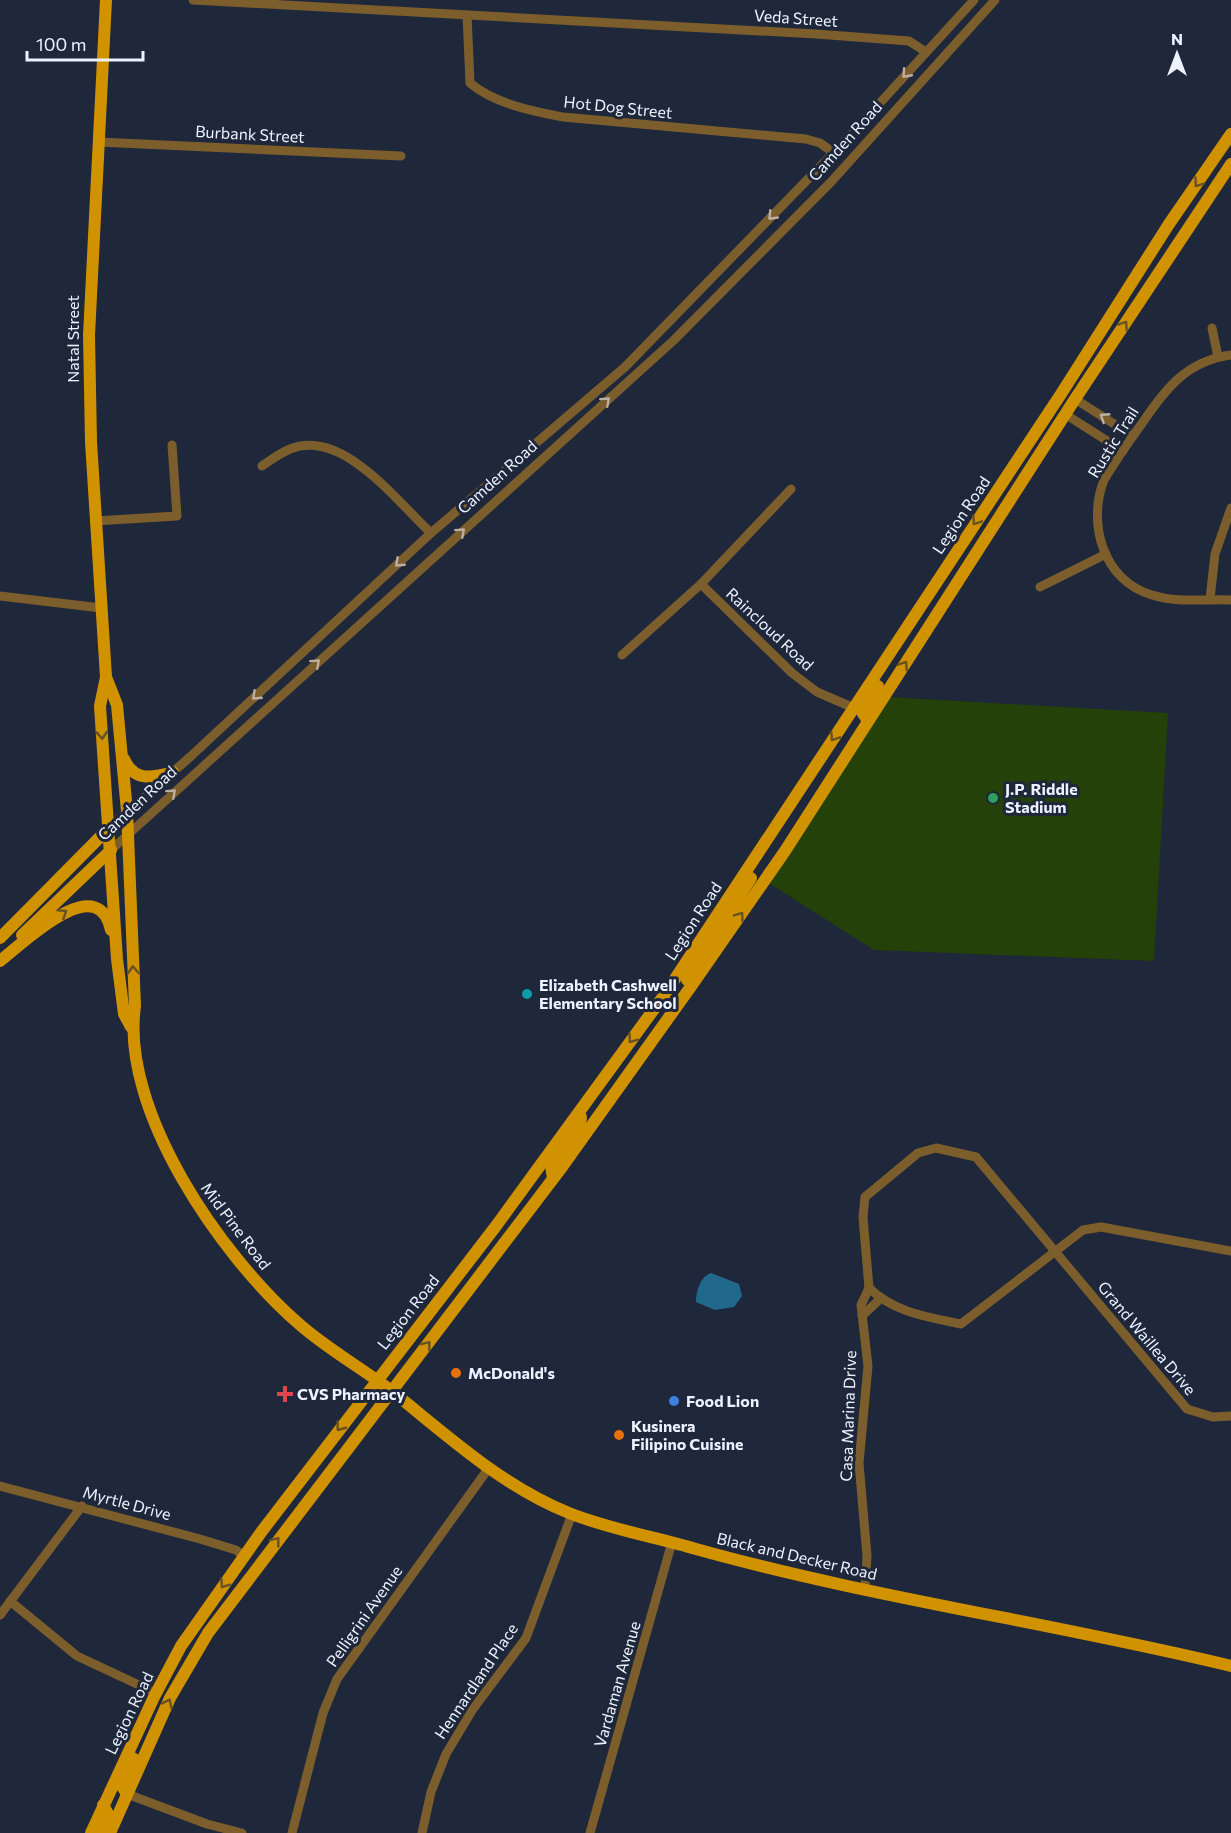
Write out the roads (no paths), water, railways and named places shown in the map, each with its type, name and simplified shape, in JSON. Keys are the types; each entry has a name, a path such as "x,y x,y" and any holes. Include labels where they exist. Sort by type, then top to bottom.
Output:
{"main road":[{"name":"Natal Street","path":"106,0 89,335 95,520 106,677 100,706 111,850"},
{"name":"Legion Road","path":"91,1833 144,1717 182,1646 244,1556 538,1169 672,983 1049,412 1169,224 1231,134"},
{"name":"Legion Road","path":"110,1833 170,1698 208,1633 553,1178 692,985 785,851 1065,414 1231,164"},
{"path":"1065,414 1062,409 1063,403 1102,338 1102,330"},
{"path":"980,546 982,533 1051,420 1049,412"},
{"path":"868,721 862,712 922,616 925,599"},
{"name":"Natal Street","path":"106,677 117,705 128,832"},
{"path":"122,753 128,768 136,775 148,778 173,772"},
{"name":"Camden Road","path":"0,938 109,828"},
{"name":"Mid Pine Road","path":"128,832 135,1006 131,1028"},
{"path":"692,985 687,979 752,876 763,846"},
{"name":"Mid Pine Road","path":"111,850 117,959 124,1014 131,1028 138,1067 154,1120 178,1173 210,1224 253,1277 290,1316 391,1391"},
{"name":"Camden Road","path":"0,959 111,850"},
{"path":"0,959 74,906 96,907 105,913 117,959"},
{"path":"610,1099 617,1080 677,993 678,987 672,983"},
{"path":"553,1178 551,1166 580,1125 583,1107"},
{"path":"484,1270 498,1240 542,1177 538,1169"},
{"name":"Black and Decker Road","path":"391,1391 488,1469 572,1514 758,1566 1231,1666"},
{"path":"128,1794 122,1786 145,1729 144,1717"},
{"path":"100,1833 108,1814 103,1805"}],"street":[{"name":"Veda Street","path":"193,0 901,40 915,43 926,52"},
{"name":"Camden Road","path":"109,828 173,772 431,533 625,366 834,153 974,0"},
{"name":"Camden Road","path":"111,850 128,832 674,340 831,182 995,0"},
{"name":"Hot Dog Street","path":"467,15 470,83 482,93 528,110 563,117 806,139 820,143 834,153"},
{"name":"Burbank Street","path":"98,142 401,156"},
{"path":"1212,328 1218,357"},
{"name":"Rustic Trail","path":"1231,355 1218,357 1189,369 1174,380 1104,480 1096,505 1097,530 1107,554 1120,575 1145,592 1164,598 1231,600"},
{"path":"1076,399 1133,436"},
{"path":"1065,414 1123,451"},
{"path":"95,520 177,516 172,445"},
{"path":"262,466 292,448 325,446 342,454 372,475 431,533"},
{"path":"622,656 701,584 791,489"},
{"path":"1210,599 1215,554 1231,508"},
{"path":"1040,587 1107,554"},
{"name":"Raincloud Road","path":"701,584 792,673 817,692 854,708"},
{"path":"0,596 101,608"},
{"name":"Grand Waillea Drive","path":"869,1288 863,1217 866,1197 918,1153 936,1148 976,1157 1187,1408 1213,1417 1231,1416"},
{"path":"872,1308 863,1297 869,1288 880,1299 910,1313 961,1324 1083,1230 1101,1227 1231,1251"},
{"name":"Casa Marina Drive","path":"863,1297 862,1316 868,1366 859,1463 867,1556 865,1589"},
{"path":"862,1316 880,1299"},
{"name":"Pelligrini Avenue","path":"292,1833 323,1713 337,1679 488,1469"},
{"name":"Myrtle Drive","path":"0,1486 82,1506 236,1550 244,1556"},
{"path":"0,1615 82,1506"},
{"name":"Hennardland Place","path":"422,1833 432,1792 446,1754 473,1709 526,1638 572,1514"},
{"name":"Vardaman Avenue","path":"590,1833 672,1542"},
{"path":"10,1601 77,1656 156,1693"},
{"path":"128,1794 207,1824 242,1833"}],"water":[{"path":"711,1273 739,1284 742,1296 734,1307 715,1310 696,1302 699,1285"}],"place":[{"name":"J.P. Riddle Stadium","path":"993,798"},
{"name":"Elizabeth Cashwell Elementary School","path":"527,994"},
{"name":"McDonald's","path":"456,1373"},
{"name":"CVS Pharmacy","path":"285,1394"},
{"name":"Food Lion","path":"674,1401"},
{"name":"Kusinera Filipino Cuisine","path":"619,1435"}]}
